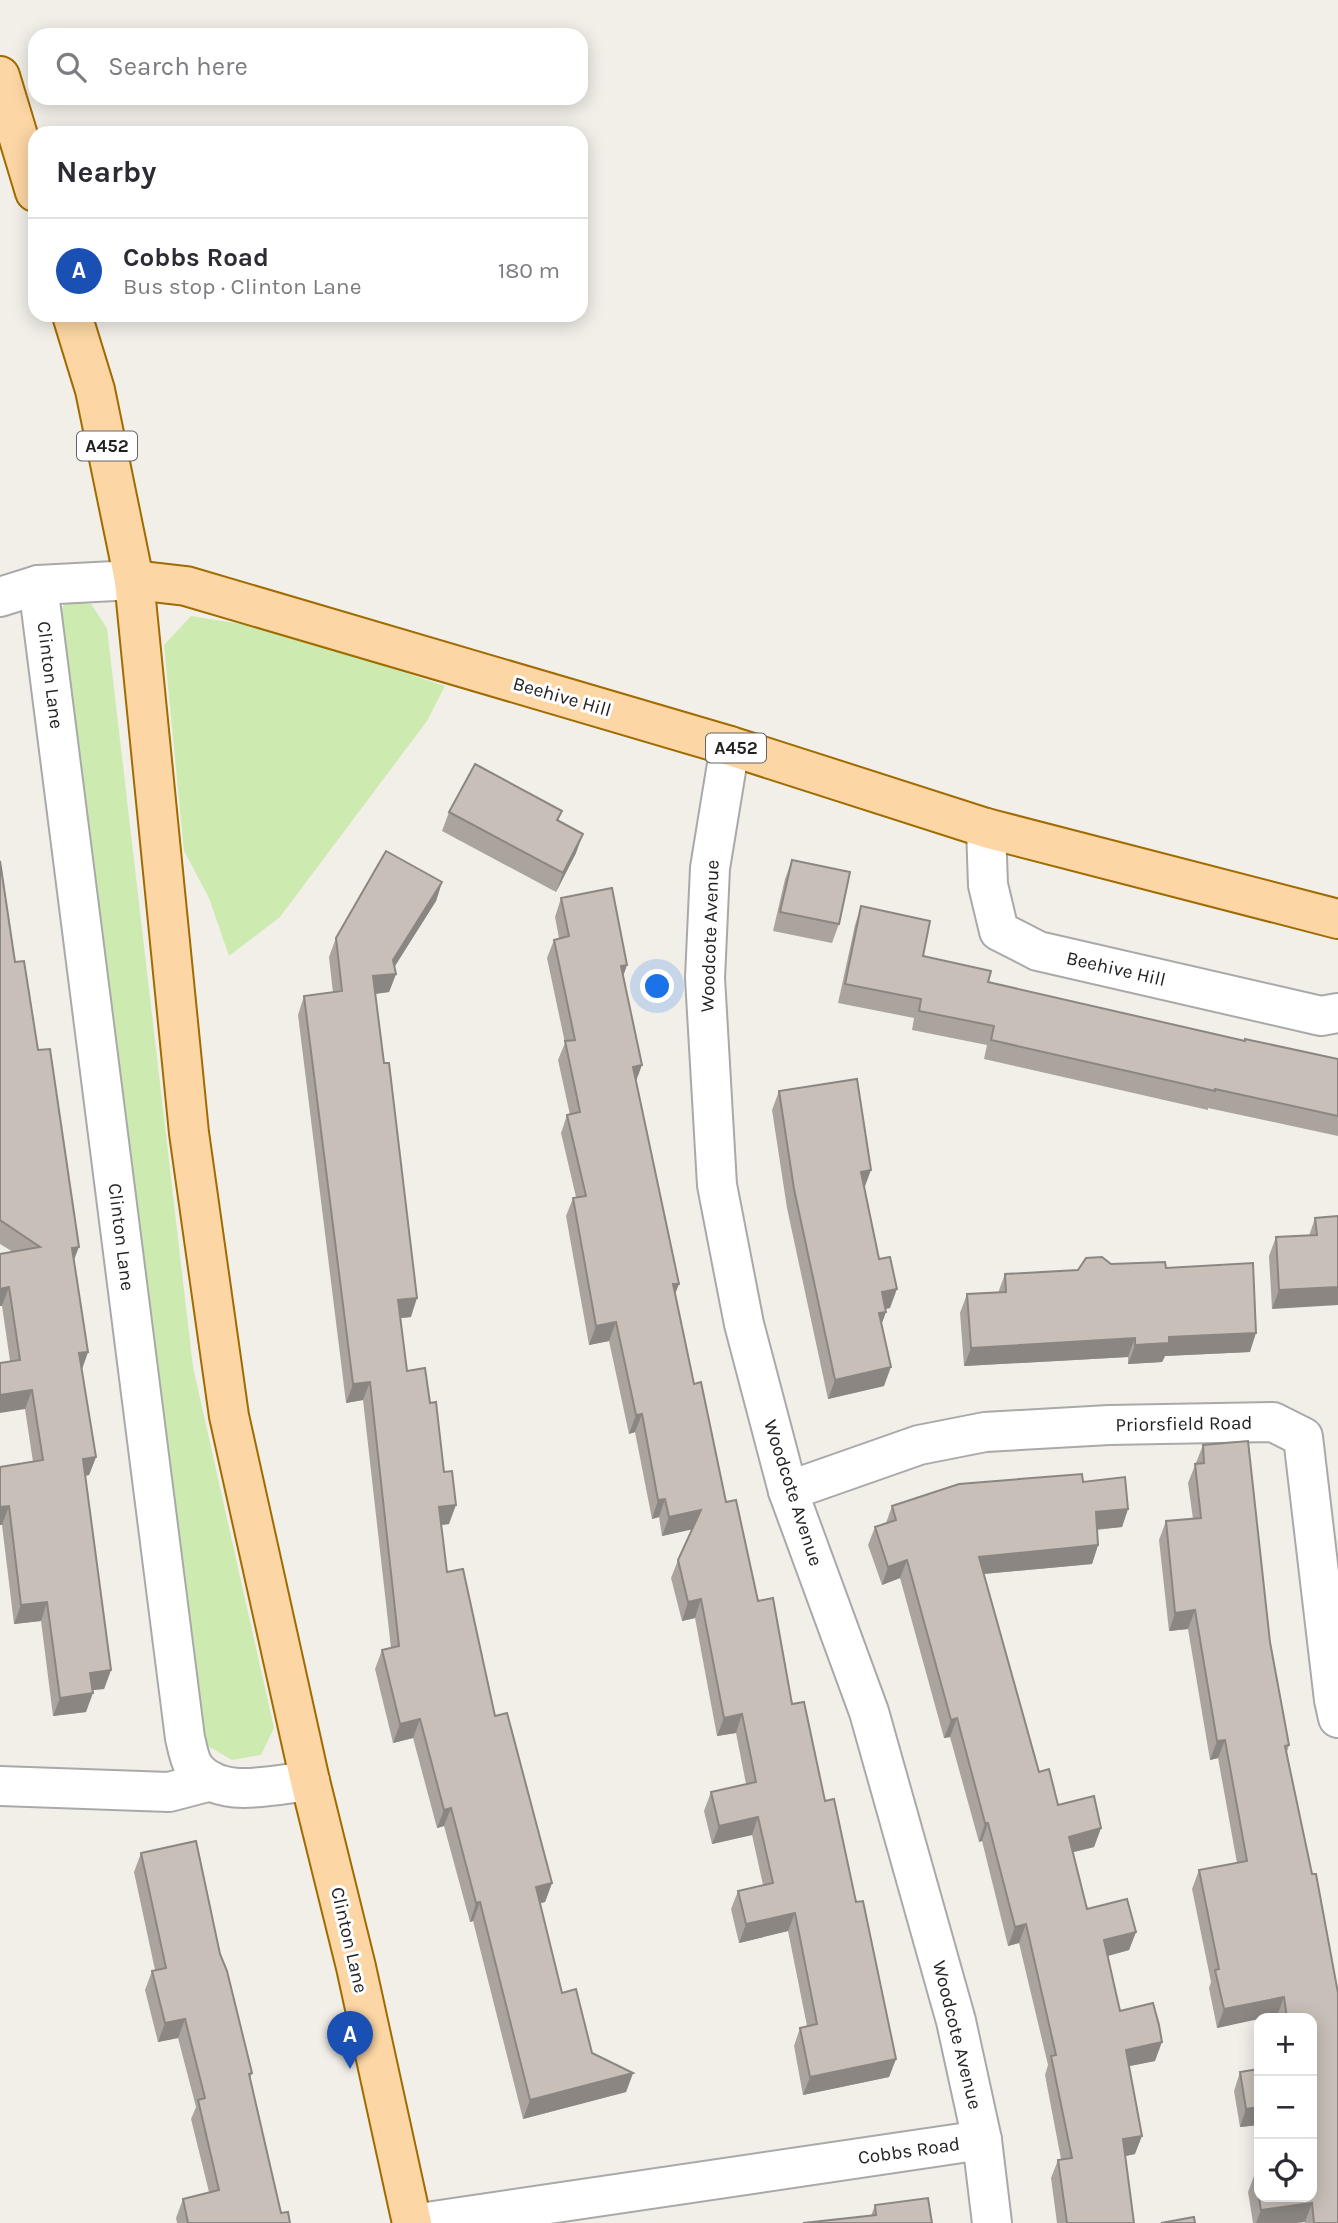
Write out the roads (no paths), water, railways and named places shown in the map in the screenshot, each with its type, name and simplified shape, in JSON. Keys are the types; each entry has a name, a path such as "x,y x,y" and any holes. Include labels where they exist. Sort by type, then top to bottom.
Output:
{"main road":[{"path":"0,76 28,169"},
{"name":"A452","path":"74,322 95,390 134,580"},
{"name":"Beehive Hill","path":"134,580 186,586 730,746 986,828 1338,919"},
{"name":"Clinton Lane","path":"134,580 189,1133 229,1416 412,2223"}],"street":[{"path":"0,597 38,584 134,580"},
{"name":"Clinton Lane","path":"38,584 185,1738 193,1764 211,1781"},
{"name":"Woodcote Avenue","path":"730,746 709,882 705,978 718,1185 744,1324 788,1491 869,1713 956,2021 982,2140 992,2223"},
{"name":"Beehive Hill","path":"986,828 988,885 999,931 1038,951 1321,1016 1338,1013"},
{"name":"Priorsfield Road","path":"788,1491 919,1445 985,1432 1109,1425 1273,1422 1303,1437 1338,1718"},
{"path":"0,1786 169,1792 211,1781 232,1788 310,1781"},
{"name":"Cobbs Road","path":"420,2223 982,2140"}],"place":[{"name":"Cobbs Road","path":"350,2069"}]}
